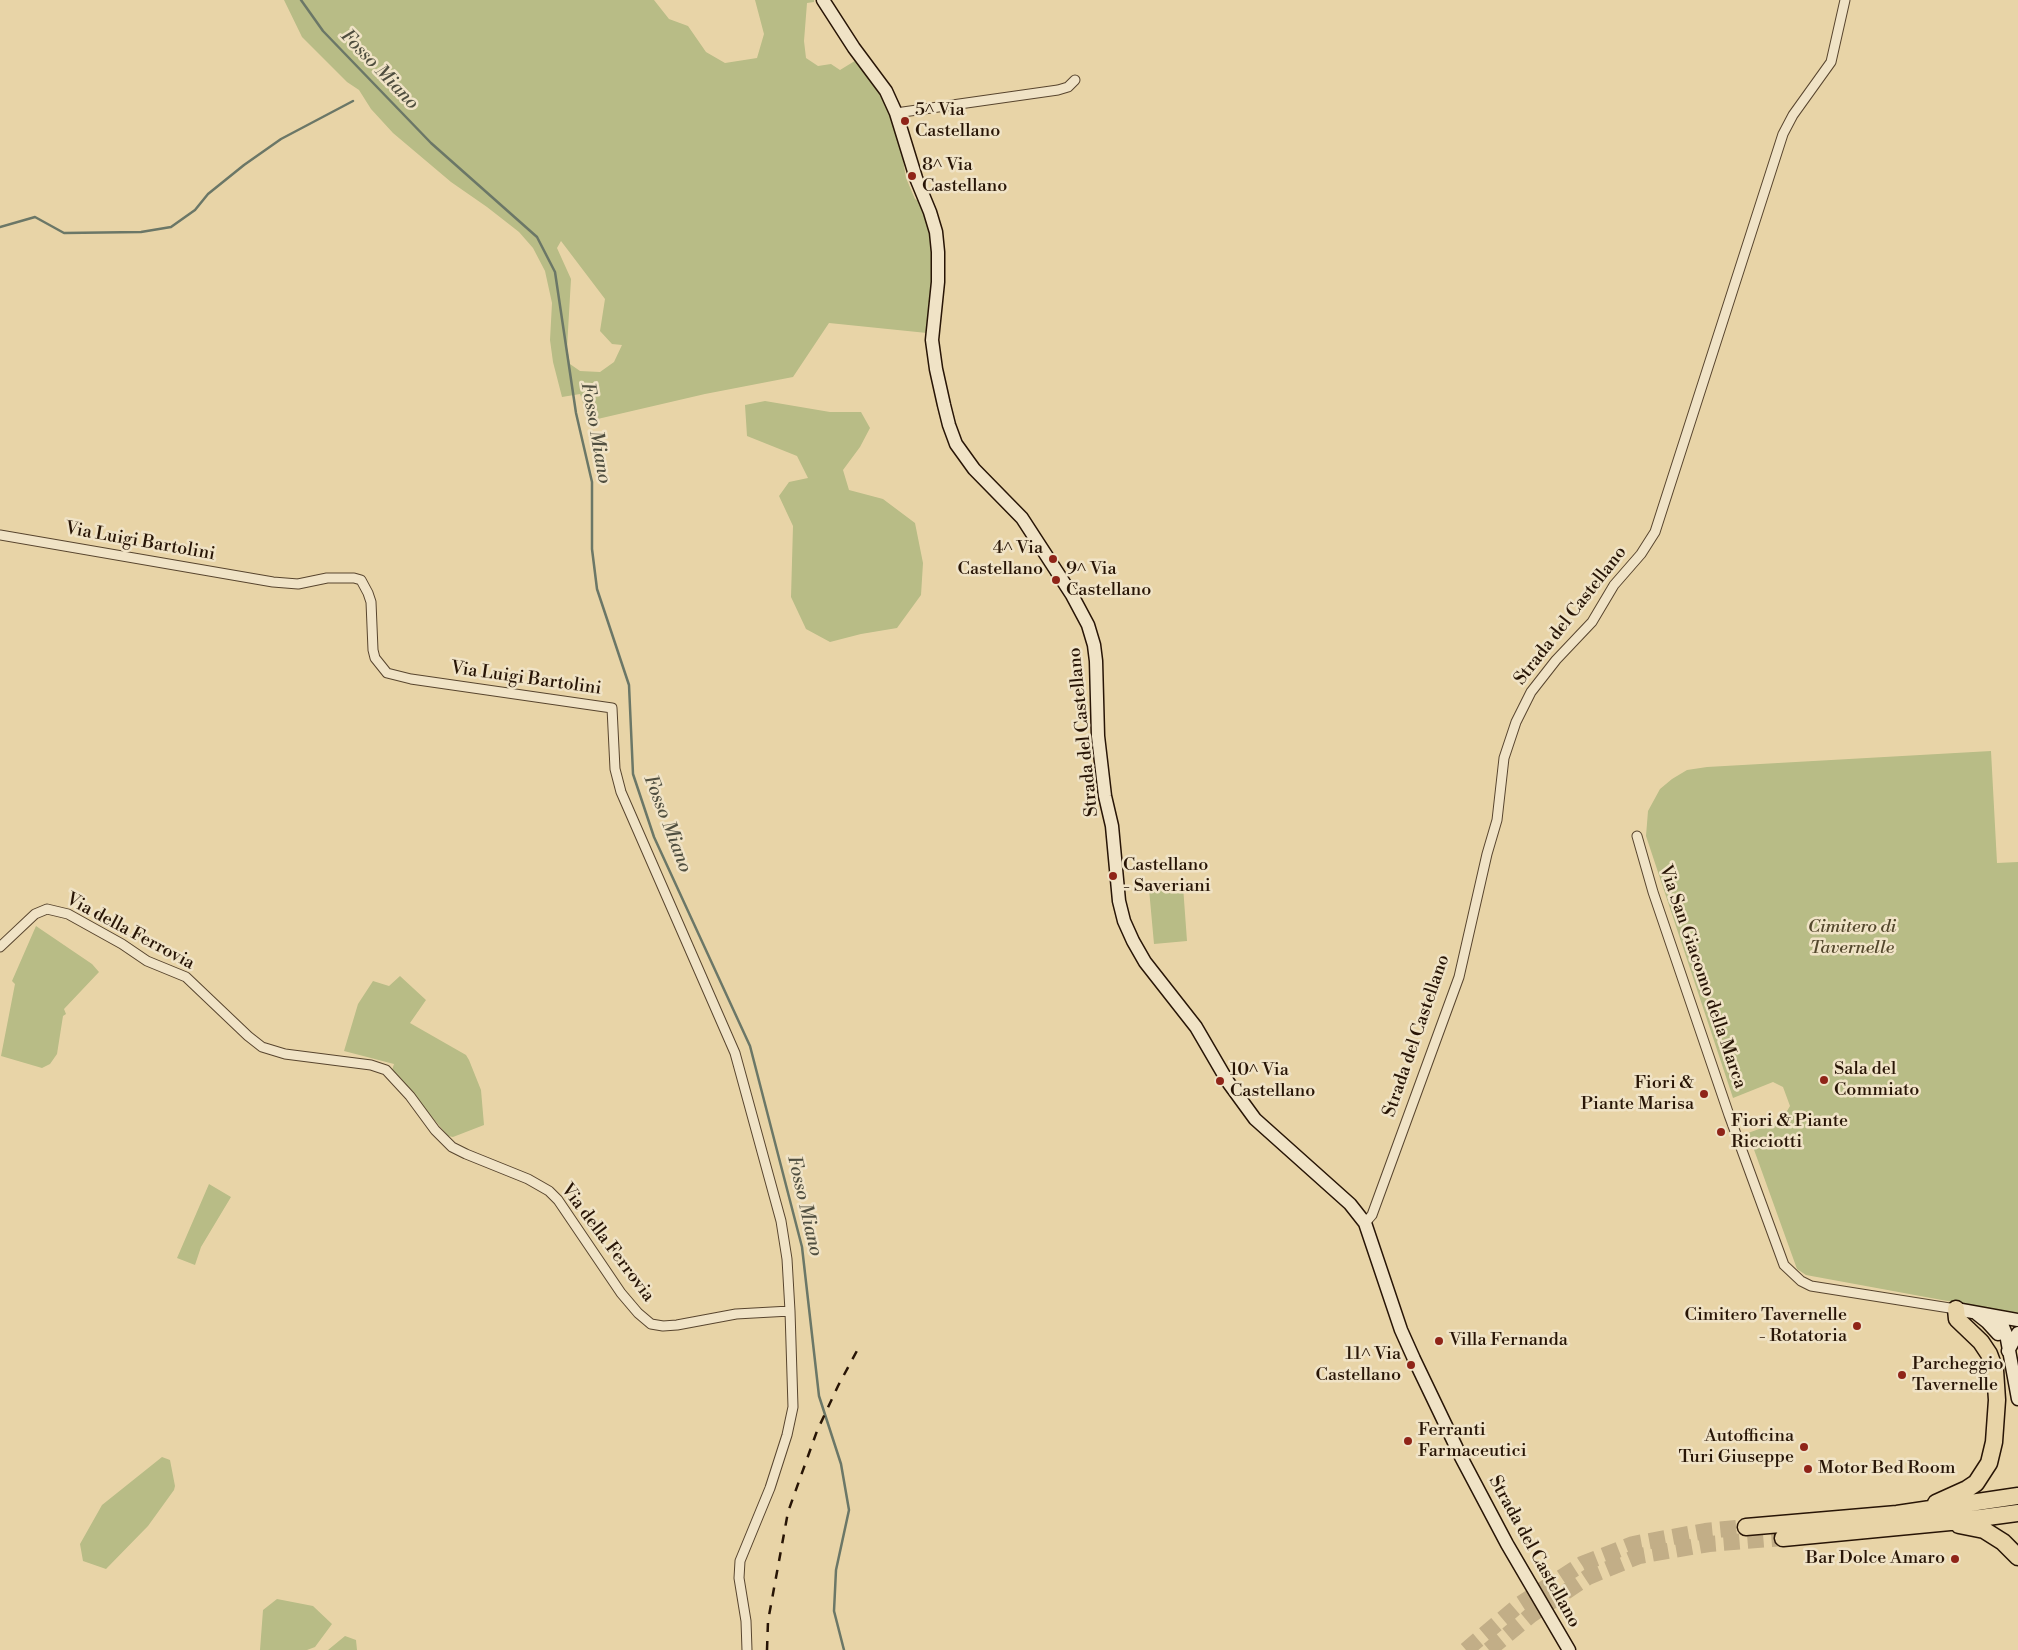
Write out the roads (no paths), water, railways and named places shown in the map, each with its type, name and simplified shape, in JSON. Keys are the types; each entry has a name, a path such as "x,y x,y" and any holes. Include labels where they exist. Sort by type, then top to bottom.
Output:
{"highway":[{"path":"1917,1511 1967,1490 1976,1483 1989,1463 1994,1442 1997,1400 1995,1370 1989,1354 1981,1342 1957,1319 1956,1309"},
{"path":"1746,1527 1917,1511 2018,1496"},
{"path":"1783,1538 1950,1522 2018,1513"},
{"path":"1950,1522 1984,1530 2003,1542 2018,1557"}],"street":[{"name":"Strada del Castellano","path":"823,0 854,48 886,91 896,113 936,232 938,282 932,340 936,368 949,425 956,444 974,470 1022,518 1072,594 1088,626 1094,645 1100,753 1105,796 1112,826 1119,901 1124,921 1146,962 1196,1027 1244,1107 1267,1131 1350,1204 1365,1223 1401,1330 1414,1359 1461,1457 1498,1527 1569,1649"},
{"name":"Strada del Castellano","path":"1365,1223 1372,1215 1460,977 1487,854 1497,820 1504,758 1516,722 1531,692 1556,660 1592,622 1614,585 1642,554 1655,532 1783,134 1792,115 1830,62 1845,0"},
{"path":"896,113 1058,90 1068,87 1075,80"},
{"name":"Via Luigi Bartolini","path":"0,535 273,582 298,584 326,578 354,578 360,580 368,592 371,602 373,650 375,658 381,667 388,672 411,679 612,708 615,769 621,792 735,1053 781,1221 787,1259 790,1311"},
{"name":"Via San Giacomo della Marca","path":"1637,836 1653,892 1726,1105 1784,1265 1801,1281 1811,1286 2018,1320"},
{"name":"Via della Ferrovia","path":"0,947 35,914 47,908 68,914 122,944 146,961 186,977 262,1048 285,1054 371,1065 386,1070 410,1096 435,1130 452,1147 528,1179 549,1191 558,1200 621,1293 638,1313 651,1324 663,1326 677,1325 736,1314 790,1311"},
{"path":"747,1650 746,1621 739,1578 740,1561 770,1488 787,1435 793,1407 790,1311"},
{"path":"1975,1312 1998,1334 2009,1356"},
{"path":"1998,1334 1999,1317"},
{"path":"1999,1317 2006,1334 2018,1399"},
{"path":"2009,1356 2018,1333"}],"waterway":[{"name":"Fosso Miano","path":"301,0 323,31 431,143 537,237 555,272 576,413 592,482 592,549 597,589 629,685 633,774 654,837 750,1046 802,1247 819,1396 841,1464 849,1510 836,1570 834,1611 844,1650"},
{"path":"0,227 35,217 64,233 141,232 171,227 195,210 208,194 244,165 281,139 353,101"}],"tunnel":[{"path":"1466,1650 1520,1604 1582,1564 1633,1544 1705,1531 1746,1527"},
{"path":"1489,1650 1531,1615 1588,1577 1639,1556 1709,1544 1783,1538"}],"railway":[{"path":"767,1650 768,1621 788,1512 817,1431 859,1347"}],"place":[{"name":"5^ Via Castellano","path":"905,121"},
{"name":"8^ Via Castellano","path":"912,176"},
{"name":"4^ Via Castellano","path":"1053,559"},
{"name":"9^ Via Castellano","path":"1056,580"},
{"name":"Castellano - Saveriani","path":"1113,876"},
{"name":"Sala del Commiato","path":"1824,1080"},
{"name":"10^ Via Castellano","path":"1220,1081"},
{"name":"Fiori & Piante Marisa","path":"1704,1094"},
{"name":"Fiori & Piante Ricciotti","path":"1721,1132"},
{"name":"Cimitero Tavernelle - Rotatoria","path":"1857,1326"},
{"name":"Villa Fernanda","path":"1439,1341"},
{"name":"11^ Via Castellano","path":"1411,1365"},
{"name":"Parcheggio Tavernelle","path":"1902,1375"},
{"name":"Ferranti Farmaceutici","path":"1408,1441"},
{"name":"Autofficina Turi Giuseppe","path":"1804,1447"},
{"name":"Motor Bed Room","path":"1808,1469"},
{"name":"Bar Dolce Amaro","path":"1955,1559"}],"park label":[{"name":"Cimitero di Tavernelle","path":"1852,938"}]}
